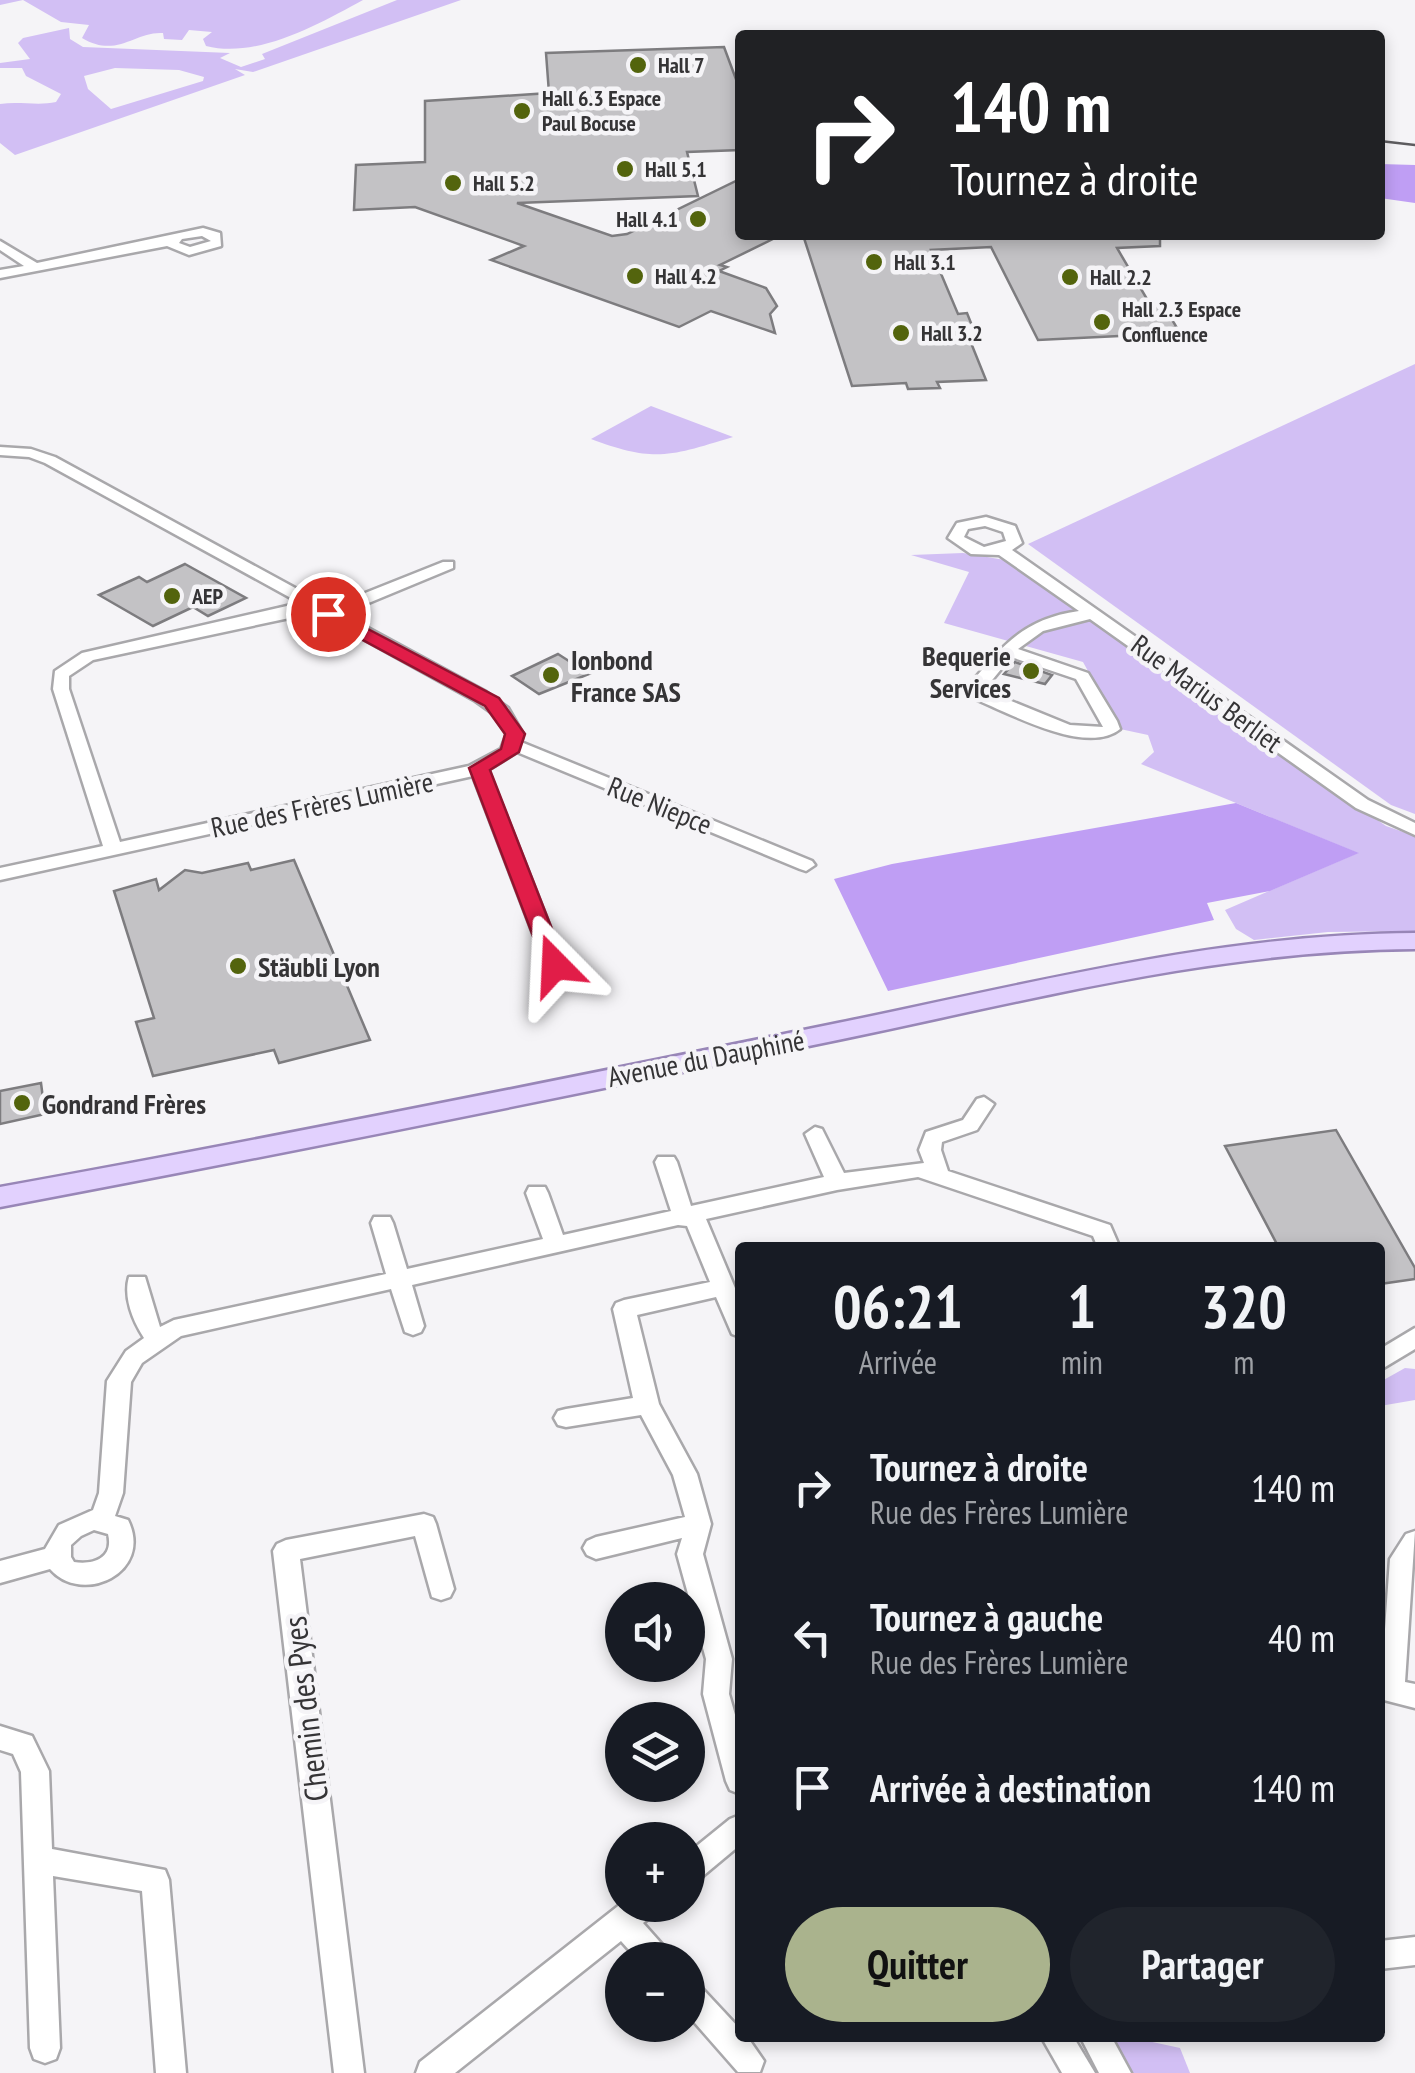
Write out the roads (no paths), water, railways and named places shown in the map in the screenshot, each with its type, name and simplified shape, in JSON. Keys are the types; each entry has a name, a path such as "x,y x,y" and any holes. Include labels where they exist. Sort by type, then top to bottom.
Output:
{"main road":[{"name":"Avenue du Dauphiné","path":"0,1198 884,1023 1199,954 1299,943 1415,941"}],"street":[{"path":"0,245 29,269"},
{"path":"0,274 175,245"},
{"path":"0,256 29,269"},
{"path":"0,451 30,453 50,460 492,702 510,722 514,745"},
{"name":"Rue Marius Berliet","path":"1002,550 1362,804 1415,830"},
{"path":"328,614 448,566"},
{"path":"113,850 61,689 61,674 88,656 294,612 311,604"},
{"path":"1008,651 1082,676 1112,729 1095,737 976,693 1008,651 1030,628 1096,614"},
{"name":"Rue des Frères Lumière","path":"0,874 479,768 509,752 514,745"},
{"name":"Rue Niepce","path":"514,745 806,865"},
{"path":"479,768 555,965"},
{"path":"938,1173 930,1150 934,1136 970,1125 984,1104"},
{"path":"815,1134 838,1182"},
{"path":"666,1162 735,1315"},
{"path":"101,1520 110,1493 119,1381 134,1357 174,1329 838,1182 919,1169 1102,1231 1106,1242"},
{"path":"537,1192 556,1246"},
{"path":"382,1223 412,1326"},
{"path":"138,1283 144,1319 156,1339"},
{"path":"724,1287 624,1309 648,1404 684,1474 699,1524 690,1554 719,1659 716,1694 735,1763"},
{"path":"1385,1358 1414,1338"},
{"path":"566,1418 648,1404"},
{"path":"101,1520 119,1528 124,1538 116,1562 103,1571 74,1574 62,1568 57,1557 58,1544 78,1524 101,1520"},
{"name":"Chemin des Pyes","path":"349,2073 286,1551 424,1524 441,1590"},
{"path":"596,1548 699,1524"},
{"path":"1395,1691 1403,1559 1415,1541"},
{"path":"0,1572 57,1557"},
{"path":"0,1738 22,1745 35,1771 45,2048"},
{"path":"705,1856 735,1832"},
{"path":"39,1860 155,1880 170,2073"},
{"path":"431,2073 621,1922"},
{"path":"1385,1954 1415,1951"},
{"path":"705,2012 749,2060"},
{"path":"1060,2042 1080,2073"},
{"path":"1098,2042 1116,2073"}],"tram line":[{"path":"1385,142 1415,145"}],"place":[{"name":"Hall 7","path":"638,65"},
{"name":"Hall 6.3 Espace Paul Bocuse","path":"522,111"},
{"name":"Hall 5.1","path":"625,169"},
{"name":"Hall 5.2","path":"453,183"},
{"name":"Hall 4.1","path":"698,219"},
{"name":"Hall 3.1","path":"874,262"},
{"name":"Hall 4.2","path":"635,276"},
{"name":"Hall 2.2","path":"1070,277"},
{"name":"Hall 2.3 Espace Confluence","path":"1102,322"},
{"name":"Hall 3.2","path":"901,333"},
{"name":"AEP","path":"172,596"},
{"name":"Bequerie Services","path":"1031,671"},
{"name":"Ionbond France SAS","path":"551,675"},
{"name":"Stäubli Lyon","path":"238,966"},
{"name":"Gondrand Frères","path":"22,1103"}]}
